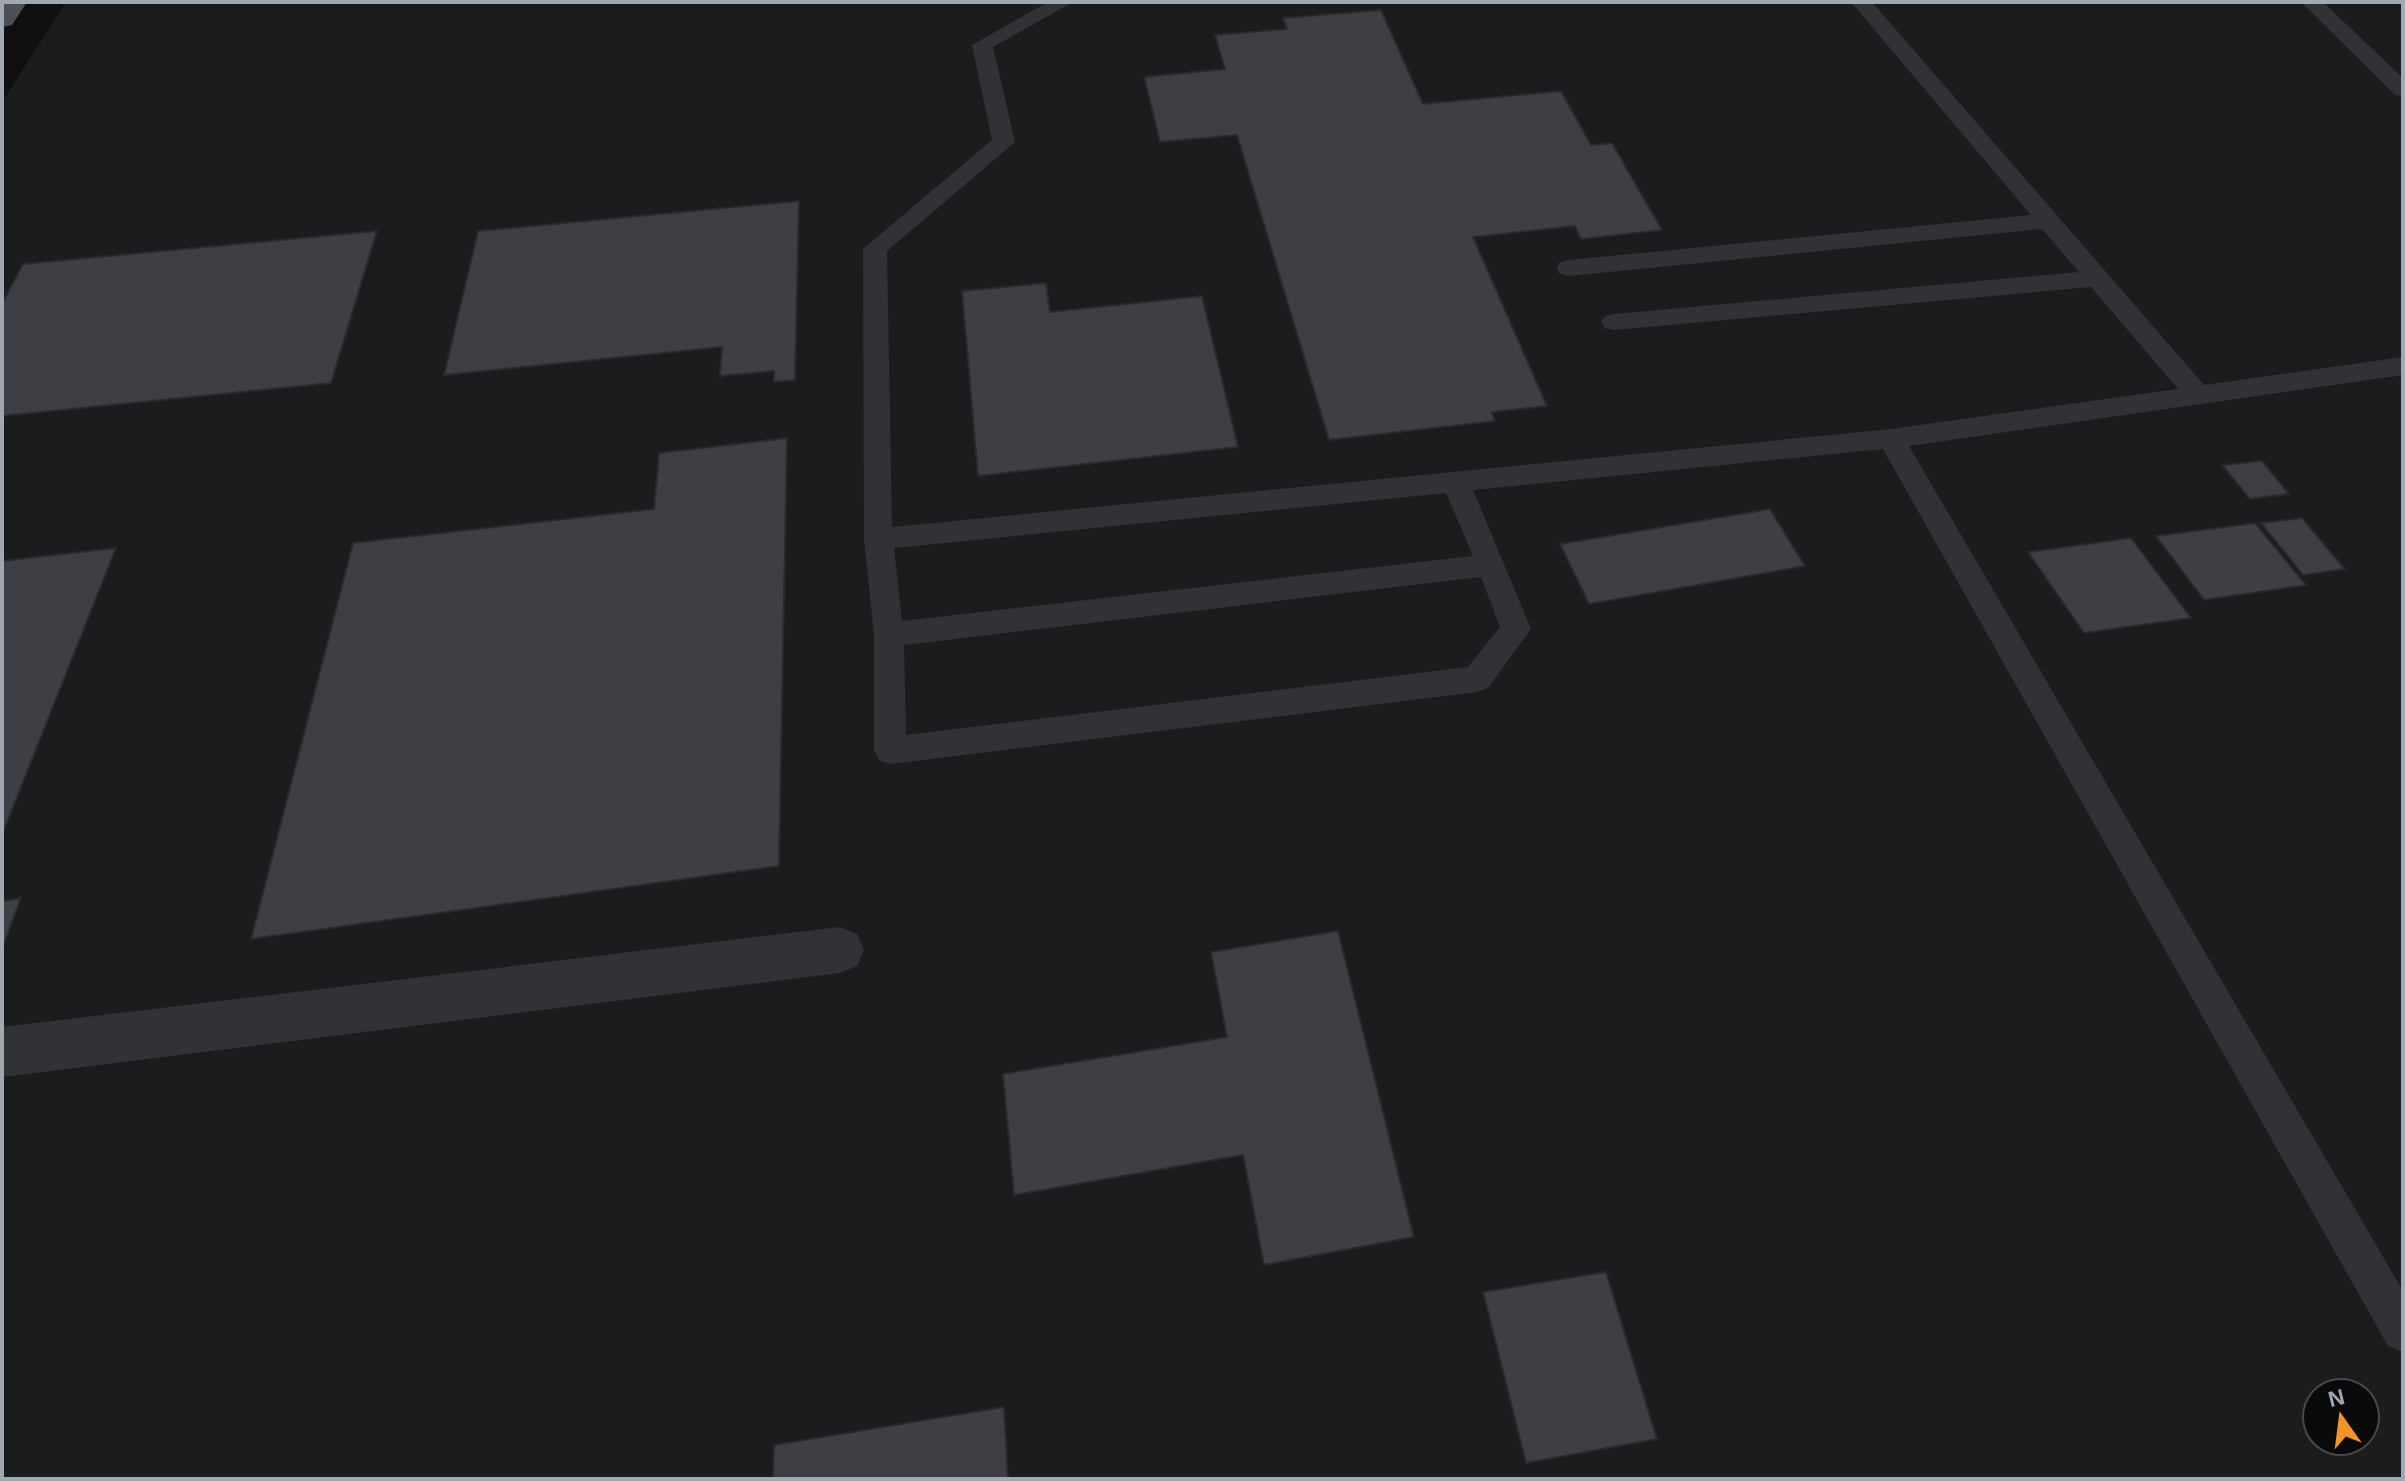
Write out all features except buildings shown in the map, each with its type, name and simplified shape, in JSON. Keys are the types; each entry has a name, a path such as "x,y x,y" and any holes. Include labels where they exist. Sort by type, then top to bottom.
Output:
{"main road":[{"path":"2,19 13,2"}],"street":[{"path":"2,1052 840,950"}],"lane":[{"path":"1063,2 982,45 1004,142 875,249 878,539 889,635 890,750 1477,679 1516,629 1455,482"},
{"path":"1861,2 2198,395"},
{"path":"2311,2 2403,90"},
{"path":"1569,268 2048,221"},
{"path":"1614,322 2098,278"},
{"path":"878,539 1891,439 2403,366"},
{"path":"1891,439 2403,1331"},
{"path":"889,635 1491,565"}],"shaded area":[{"path":"66,2 2403,2 2403,1479 2,1479 2,102"}]}
